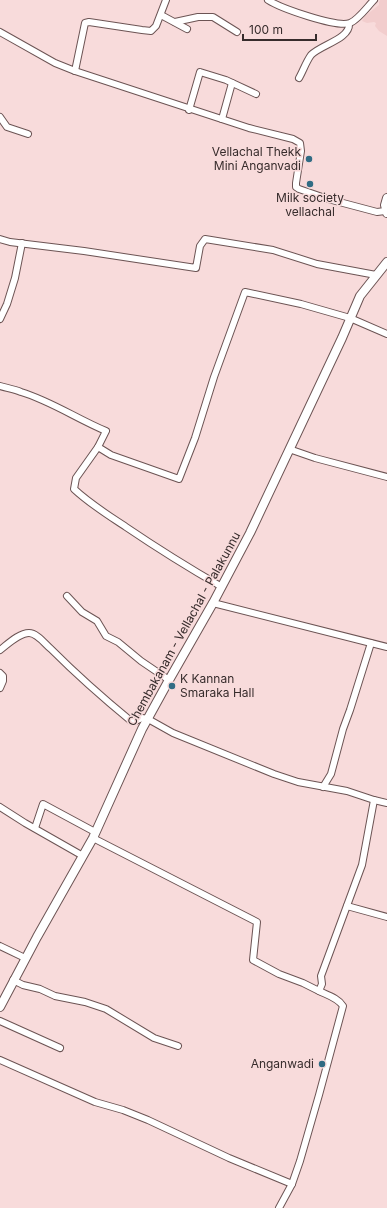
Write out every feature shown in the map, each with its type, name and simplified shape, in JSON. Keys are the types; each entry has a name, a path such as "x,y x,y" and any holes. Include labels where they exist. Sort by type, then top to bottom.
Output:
{"main road":[{"path":"386,212 385,205 387,198"},
{"name":"Chembakanam - Vellachal - Palakunnu","path":"0,1007 25,958 94,835 136,741 169,680 214,603 250,533 309,409 360,296 387,262"}],"street":[{"path":"75,71 85,23 89,22 150,31 156,26 166,0"},
{"path":"268,0 282,7 330,22 349,24"},
{"path":"299,78 311,55 343,35 347,31 349,24 356,19 374,0"},
{"path":"161,15 187,29"},
{"path":"175,22 198,17 213,17 237,32"},
{"path":"0,32 55,64 189,110 249,128 293,139 300,143 301,151 296,187 328,199 377,212 386,212"},
{"path":"189,110 200,72 232,83 256,94"},
{"path":"222,119 232,83"},
{"path":"0,117 7,127 28,134"},
{"path":"0,240 196,268 200,246 205,239 273,250 317,264 376,275"},
{"path":"0,319 7,304 15,278 22,243"},
{"path":"98,447 111,455 178,479 195,438 214,377 245,292 301,304 350,318 387,334"},
{"path":"0,386 45,401 106,431 98,447 76,478 74,489 86,500 140,537 222,587"},
{"path":"289,449 315,458 387,477"},
{"path":"67,596 82,612 97,621 106,636 118,642 141,661 169,680"},
{"path":"214,603 387,647"},
{"path":"0,650 22,635 28,633 33,634 79,677 131,721 134,722 142,718 148,719 174,733 274,774 298,782 347,791 387,803"},
{"path":"323,787 331,774 343,729 371,643"},
{"path":"0,673 3,676 3,681 0,688"},
{"path":"319,991 322,984 321,976 362,865 374,800"},
{"path":"35,828 44,804 94,835 257,922 253,960 279,974 303,983 337,999 343,1006 300,1161 292,1184 279,1208"},
{"path":"0,807 83,856"},
{"path":"347,906 387,917"},
{"path":"0,946 25,958"},
{"path":"13,980 40,989 55,996 85,1002 106,1009 154,1038 178,1046"},
{"path":"0,1021 60,1048"},
{"path":"0,1060 94,1102 123,1110 148,1120 229,1158 292,1184"}],"shaded area":[{"path":"380,0 387,0 387,36 379,31 375,26 376,23 367,23 362,21 365,16 379,5"}],"place":[{"name":"Vellachal Thekk Mini Anganvadi","path":"309,159"},
{"name":"Milk society vellachal","path":"310,184"},
{"name":"K Kannan Smaraka Hall","path":"172,686"},
{"name":"Anganwadi","path":"322,1064"}]}
